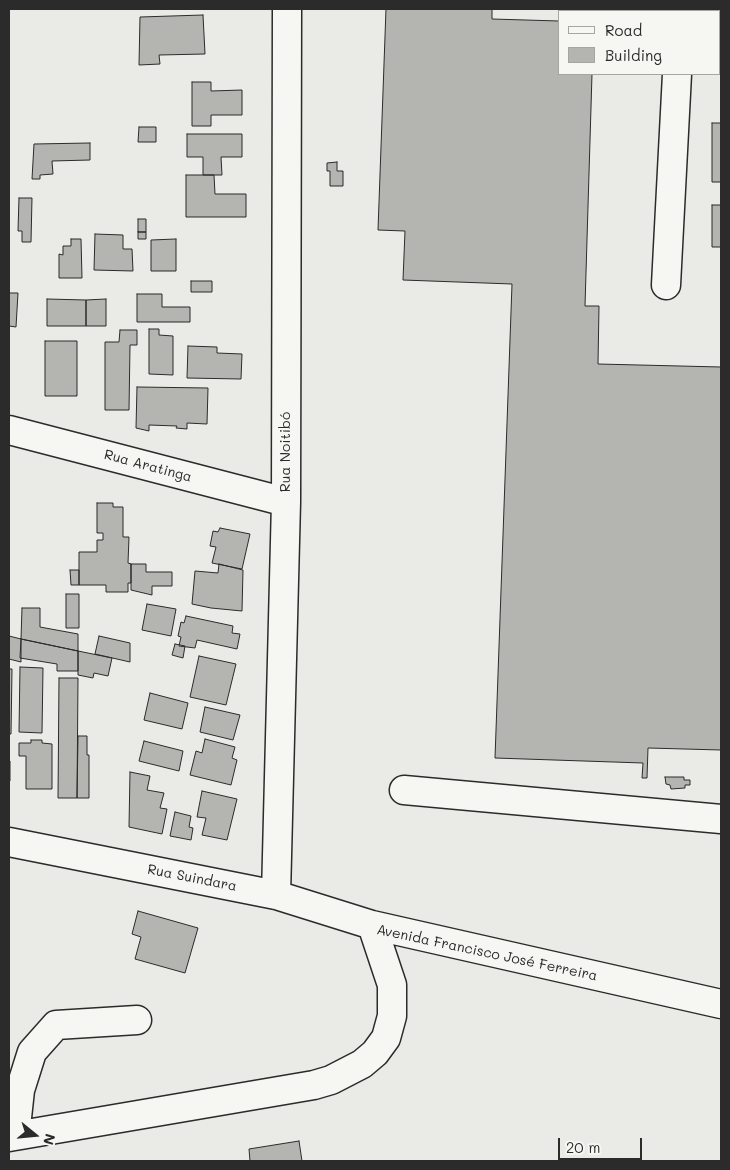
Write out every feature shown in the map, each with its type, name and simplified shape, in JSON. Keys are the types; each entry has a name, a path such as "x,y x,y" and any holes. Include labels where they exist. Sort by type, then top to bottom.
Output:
{"street":[{"name":"Rua Noitibó","path":"276,894 286,502 287,9"},
{"path":"666,285 676,75"},
{"name":"Rua Aratinga","path":"9,430 286,502"},
{"path":"404,790 721,819"},
{"name":"Rua Suindara","path":"9,842 276,894 372,925"},
{"name":"Avenida Francisco José Ferreira","path":"372,925 721,1004"},
{"name":"Avenida Francisco José Ferreira","path":"12,1136 314,1085 331,1080 362,1064 375,1053 386,1038 392,1016 392,985 372,925"},
{"path":"12,1136 20,1090 32,1052 56,1025 137,1020"}],"building":[{"path":"386,9 492,9 492,19 558,21 558,75 592,75 585,306 599,306 598,364 721,367 721,750 648,748 647,778 642,778 643,763 495,758 512,284 403,280 405,231 378,230"},
{"path":"203,15 205,54 159,55 160,64 139,65 140,17"},
{"path":"192,82 211,82 211,91 242,90 242,115 211,115 211,126 192,126"},
{"path":"712,123 721,123 721,182 712,182"},
{"path":"139,127 156,127 156,142 138,142"},
{"path":"187,134 242,134 242,157 221,157 222,175 203,175 203,157 187,157"},
{"path":"90,143 90,160 52,161 53,174 40,175 40,179 32,179 34,144"},
{"path":"337,162 337,171 343,171 343,186 330,186 330,171 327,171 327,163"},
{"path":"186,175 214,175 215,194 246,194 246,217 186,217"},
{"path":"19,198 32,198 31,242 22,242 22,231 18,231"},
{"path":"712,205 721,205 721,247 712,247"},
{"path":"138,219 146,219 146,232 138,232"},
{"path":"138,232 146,232 146,239 138,239"},
{"path":"95,234 123,235 123,249 132,249 133,271 94,270"},
{"path":"71,239 81,239 82,278 59,278 59,254 63,255 63,246 71,246"},
{"path":"176,239 176,271 151,271 151,240"},
{"path":"191,281 212,281 212,292 191,292"},
{"path":"9,293 18,293 16,327 9,326"},
{"path":"137,294 162,294 162,307 190,307 190,322 137,322"},
{"path":"47,299 86,300 86,326 47,326"},
{"path":"106,299 106,326 86,326 86,300"},
{"path":"149,329 159,329 159,335 173,336 173,375 149,374"},
{"path":"120,330 137,330 137,345 130,345 129,410 105,410 105,342 119,342"},
{"path":"45,341 77,341 77,396 45,396"},
{"path":"188,346 217,347 217,353 242,354 241,379 187,378"},
{"path":"137,387 208,388 207,424 187,423 187,429 176,428 177,426 149,425 149,431 136,428"},
{"path":"97,503 113,503 113,507 123,507 123,537 129,537 128,563 131,564 131,583 128,583 128,592 106,592 106,585 79,585 79,552 97,552 97,540 103,540 103,533 97,533"},
{"path":"220,528 250,534 242,569 212,563 216,547 210,546 213,531 218,532"},
{"path":"131,564 146,564 146,572 172,572 172,586 152,586 152,595 131,590"},
{"path":"219,564 243,570 242,611 192,604 195,571 218,573"},
{"path":"70,570 79,570 79,585 71,585"},
{"path":"66,594 79,594 79,628 66,628"},
{"path":"147,604 176,609 171,636 142,630"},
{"path":"22,608 40,608 40,627 78,634 78,651 21,639"},
{"path":"186,616 233,626 232,633 240,634 237,649 197,640 195,648 179,646 181,637 178,636 181,622 184,623"},
{"path":"9,636 21,639 21,662 9,659"},
{"path":"99,636 130,643 130,662 95,654"},
{"path":"21,639 78,651 78,671 57,671 57,664 20,658"},
{"path":"175,644 185,646 183,658 172,655"},
{"path":"78,651 112,658 108,676 94,673 93,678 78,675"},
{"path":"199,656 236,664 226,705 190,697"},
{"path":"20,667 43,668 42,733 19,732"},
{"path":"9,669 12,669 11,734 9,734"},
{"path":"59,678 78,678 77,798 58,798"},
{"path":"150,693 188,703 182,729 144,720"},
{"path":"205,707 240,715 233,740 200,732"},
{"path":"78,736 87,736 89,798 77,798"},
{"path":"205,739 235,747 232,758 237,760 231,785 190,775 196,751 202,753"},
{"path":"31,740 42,740 42,743 52,744 52,789 26,789 26,756 19,756 19,743 31,743"},
{"path":"144,741 183,751 179,771 139,761"},
{"path":"10,761 10,781 9,781"},
{"path":"130,772 150,776 147,790 164,793 160,808 167,809 162,834 129,827"},
{"path":"665,777 684,777 684,780 690,780 690,785 685,785 685,788 671,789 670,785 666,784"},
{"path":"202,791 237,799 227,840 202,835 206,818 197,817"},
{"path":"175,812 191,816 189,827 193,828 191,840 170,836"},
{"path":"138,911 198,928 185,973 135,959 141,937 132,934"},
{"path":"299,1141 302,1161 250,1161 249,1149"}]}
